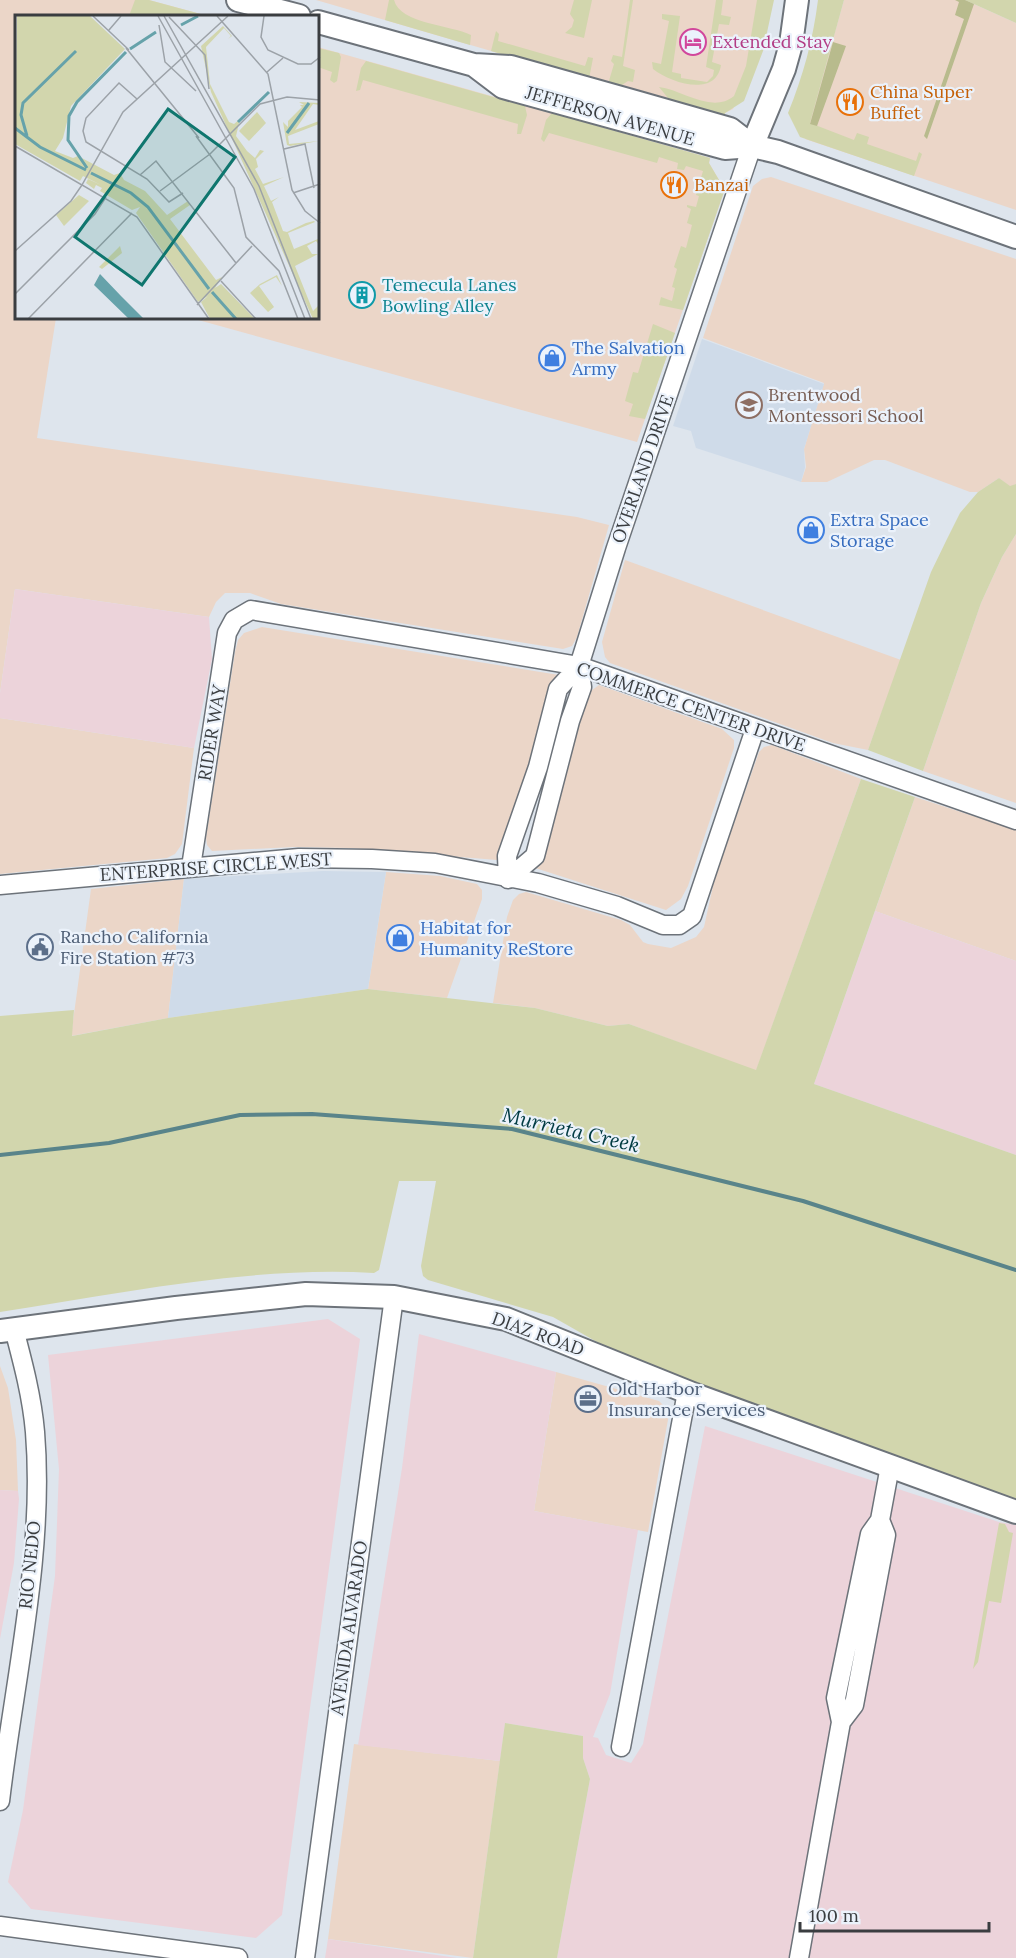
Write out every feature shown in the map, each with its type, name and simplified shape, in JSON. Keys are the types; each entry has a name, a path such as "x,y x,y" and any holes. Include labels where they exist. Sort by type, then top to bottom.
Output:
{"main road":[{"path":"238,0 295,15"},
{"name":"OVERLAND DRIVE","path":"752,146 784,69 791,44 797,0"},
{"name":"JEFFERSON AVENUE","path":"320,23 474,65 503,87 725,148 752,146 778,152 1016,237"},
{"name":"DIAZ ROAD","path":"7,1330 306,1294 394,1297 506,1319 687,1392 1016,1512"}],"street":[{"name":"OVERLAND DRIVE","path":"508,879 507,856 538,767 558,689 579,666 616,548 752,146"},
{"name":"COMMERCE CENTER DRIVE","path":"251,610 579,666 1016,820"},
{"name":"RIDER WAY","path":"191,867 227,633 234,620 251,610"},
{"name":"OVERLAND DRIVE","path":"508,879 535,856 570,721 582,687 579,666"},
{"name":"ENTERPRISE CIRCLE WEST","path":"0,885 299,858 372,859 435,863 538,883 601,902 663,926 680,925 692,916 755,729"},
{"name":"AVENIDA ALVARADO","path":"305,1958 394,1297"},
{"name":"RIO NEDO","path":"0,1801 28,1595 36,1512 35,1432 26,1377 7,1330"},
{"path":"621,1747 687,1392"},
{"path":"799,1958 841,1722 836,1698 870,1534 880,1520 890,1466"},
{"path":"0,1926 237,1958"}],"shaded area":[{"path":"0,0 149,0 204,15 15,15 15,320 56,320 37,438 577,517 609,525 577,637 572,646 563,649 281,604 250,593 225,593 216,602 209,617 15,589 0,693"},
{"path":"316,0 763,0 754,56 733,109 725,113 724,119"},
{"path":"844,0 965,0 1016,23 1016,210 805,139"},
{"path":"320,48 710,158 709,163 722,185 726,186 637,442 198,320 320,320"},
{"path":"771,177 1016,259 1016,484 1010,487 999,478 978,492 970,492 885,460 874,460 827,482 801,482 806,467 804,449 824,383 703,338 753,186 762,179"},
{"name":"Brentwood Montessori School","path":"702,339 824,384 804,449 805,468 801,482 696,448 691,431 673,426"},
{"path":"1016,534 1016,803 923,771 981,603 1002,557"},
{"path":"625,560 901,660 868,750 833,743 610,663 605,657 602,642"},
{"path":"15,589 209,617 212,659 194,748 0,718 0,693"},
{"path":"262,627 559,675 563,680 497,860 349,848 294,847 212,851 207,845 206,837 235,652 238,640 244,633"},
{"path":"599,685 722,729 734,740 734,748 688,886 681,899 666,910 529,866 588,693"},
{"path":"0,718 194,748 182,844 175,854 167,858 0,874"},
{"path":"772,745 861,779 756,1071 629,1024 608,1026 535,1008 493,1003 507,917 513,900 519,894 526,892 621,920 630,925 643,942 648,944 671,948 696,937 704,927 715,877 759,752 764,747"},
{"path":"915,797 1016,830 1016,961 875,911"},
{"path":"323,871 386,872 368,989 168,1018 184,879"},
{"path":"386,872 440,876 477,884 482,890 482,899 447,998 368,989"},
{"path":"184,879 168,1018 71,1036 91,889"},
{"path":"875,911 1016,961 1016,1155 814,1084"},
{"path":"328,1319 360,1339 282,1915 256,1938 31,1909 8,1882 23,1810 55,1576 59,1469 48,1355"},
{"path":"419,1334 556,1372 534,1511 638,1530 610,1694 593,1737 598,1738 606,1755 631,1763 643,1744 705,1426 999,1522 1016,1525 1016,1958 557,1958 590,1779 583,1758 583,1736 505,1723 500,1761 358,1745 402,1468"},
{"path":"0,1366 8,1388 16,1440 18,1491 0,1490"},
{"path":"556,1372 659,1401 667,1409 669,1414 648,1532 534,1511"},
{"path":"0,1490 18,1491 19,1499 14,1563 0,1639"},
{"path":"354,1744 500,1761 473,1958 328,1939"},
{"path":"328,1939 457,1958 325,1958"}],"green space":[{"path":"135,0 149,0 204,15 129,15"},
{"path":"389,0 394,0 398,8 416,19 471,35 470,45 385,20"},
{"path":"574,0 592,0 584,38 565,33 572,27 574,20 570,14"},
{"path":"630,0 633,0 623,66 635,70 633,82 628,81 619,87 608,84 614,64 611,61 613,55 622,57"},
{"path":"716,0 723,0 721,15 731,17 729,25 719,24 712,62 721,65 711,82 692,85 681,83 653,69 652,62 661,64 669,21 662,19 662,14 680,16 672,72 681,74 681,78 707,82 713,76 714,70 706,67"},
{"path":"757,0 774,0 763,51 744,101 725,113 724,119 667,102 668,98 659,87 707,102 725,101 734,96 746,66"},
{"path":"818,0 844,0 810,123 854,140 857,133 869,137 867,144 916,161 919,152 922,154 914,176 800,137 788,113 807,58"},
{"path":"955,0 965,0 974,4 927,139 924,136 964,19 955,15 959,2"},
{"path":"965,0 1016,0 1016,23"},
{"path":"496,31 499,34 498,41 585,66 588,57 593,58 589,79 491,51"},
{"path":"833,42 846,46 817,126 810,124"},
{"path":"320,48 339,53 341,57 337,81 334,83 330,80 332,72 320,68"},
{"path":"366,61 525,106 527,115 521,134 517,134 518,124 363,80 360,90 356,91 361,68"},
{"path":"552,113 710,158 709,163 722,185 726,186 683,310 659,305 661,297 672,301 675,288 672,287 677,269 674,267 681,246 686,248 692,225 687,223 691,209 687,205 696,207 699,196 696,195 703,171 686,166 684,170 677,169 678,163 659,157 657,163 549,133 544,142 541,139 546,120"},
{"path":"653,324 675,333 645,419 629,416 633,404 625,401 633,372 638,373"},
{"path":"999,478 1010,486 1016,484 1016,534 1002,557 981,603 923,771 868,750 931,572 960,513 978,492"},
{"path":"861,779 915,797 814,1084 1016,1155 1016,1501 641,1367 553,1317 428,1280 423,1276 421,1266 436,1181 399,1181 379,1270 374,1273 280,1273 233,1277 139,1289 0,1312 0,1016 74,1010 72,1036 168,1018 368,989 535,1008 608,1026 629,1024 756,1070"},
{"path":"999,1523 1005,1524 1009,1532 1013,1533 1001,1603 989,1601 978,1662 973,1669"},
{"path":"505,1723 583,1736 583,1758 590,1779 557,1958 473,1958"}],"waterway":[{"name":"Murrieta Creek","path":"0,1155 109,1143 240,1115 312,1114 512,1129 803,1201 1016,1270"}],"place":[{"name":"Extended Stay","path":"693,42"},
{"name":"China Super Buffet","path":"850,102"},
{"name":"Banzai","path":"674,185"},
{"name":"Temecula Lanes Bowling Alley","path":"362,295"},
{"name":"The Salvation Army","path":"552,358"},
{"name":"Brentwood Montessori School","path":"749,405"},
{"name":"Extra Space Storage","path":"811,530"},
{"name":"Habitat for Humanity ReStore","path":"400,938"},
{"name":"Rancho California Fire Station #73","path":"40,947"},
{"name":"Old Harbor Insurance Services","path":"588,1399"}]}
